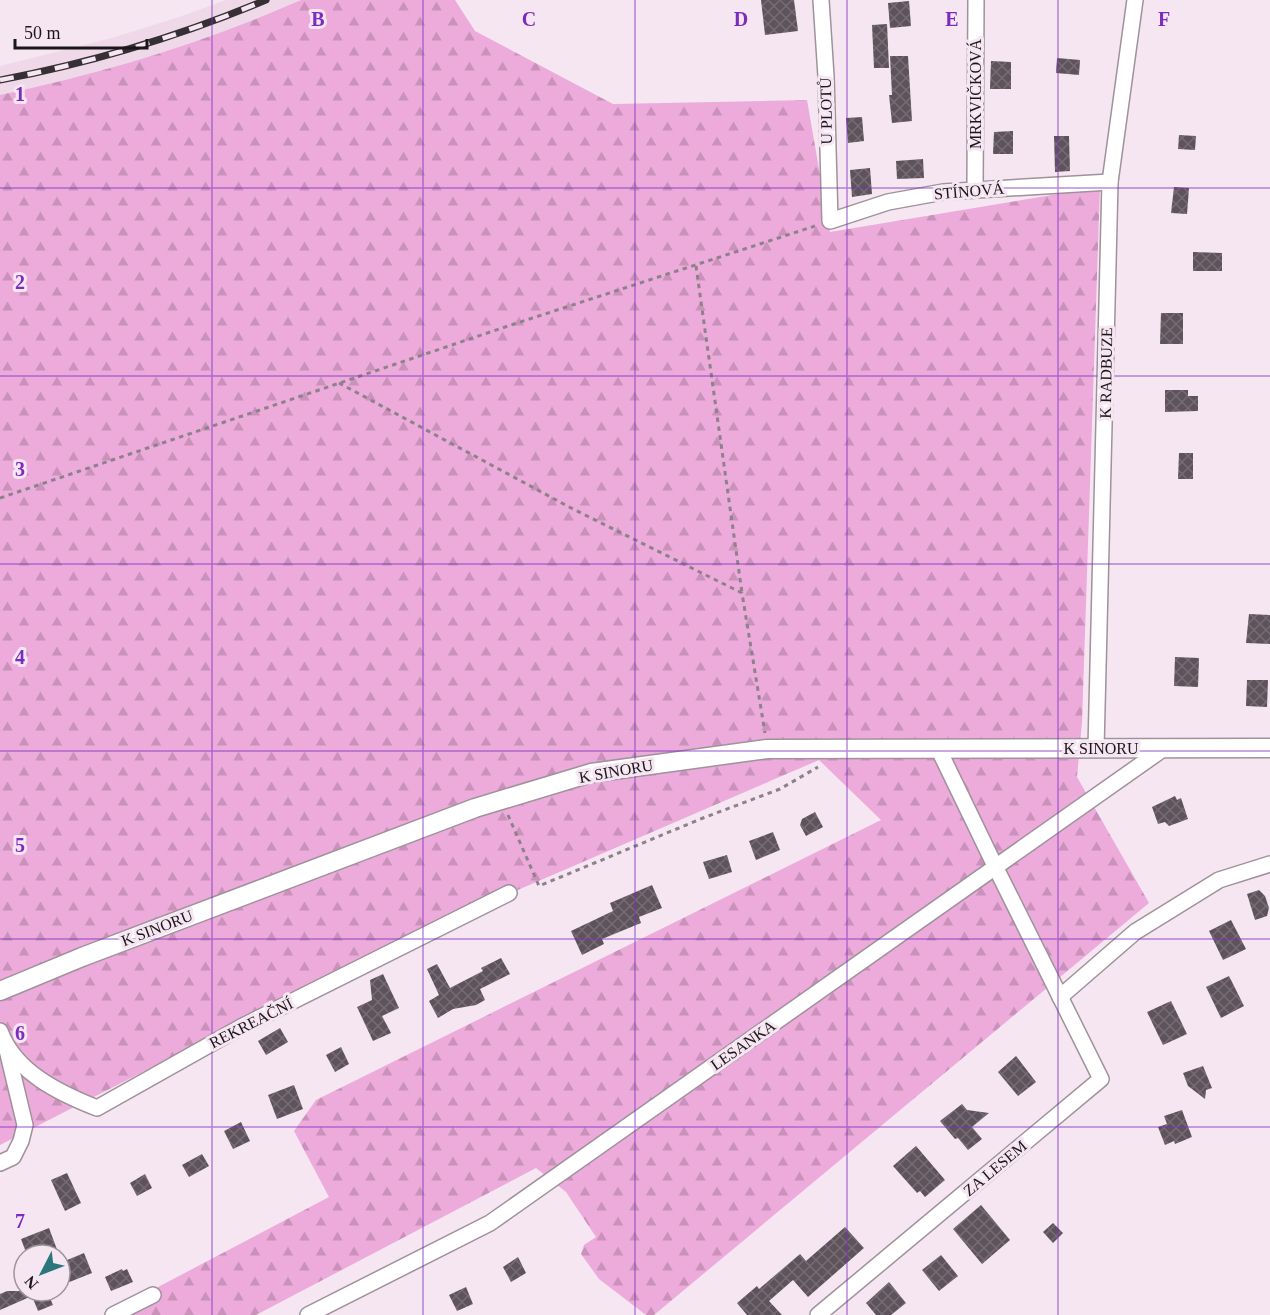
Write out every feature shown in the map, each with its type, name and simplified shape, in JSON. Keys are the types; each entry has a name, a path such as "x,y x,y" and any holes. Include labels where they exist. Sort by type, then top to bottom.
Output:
{"street":[{"name":"U PLOTŮ","path":"821,0 831,221"},
{"name":"MRKVIČKOVÁ","path":"975,188 976,0"},
{"name":"K RADBUZE","path":"1096,748 1110,182 1135,0"},
{"name":"STÍNOVÁ","path":"831,221 888,202 943,192 975,188 1110,182"},
{"name":"ZA LESEM","path":"818,1315 1101,1079 994,866 938,748"},
{"name":"K SINORU","path":"0,991 93,953 475,808 591,773 767,749 1270,748"},
{"name":"LESANKA","path":"308,1315 490,1222 1163,749"},
{"path":"1060,997 1135,932 1180,903 1219,880 1270,864"},
{"name":"REKREAČNÍ","path":"6,1046 28,1071 52,1089 97,1108 241,1026 509,893"},
{"name":"REKREAČNÍ","path":"0,1031 6,1046 25,1125 21,1141 13,1157 0,1163"},
{"path":"113,1315 153,1295"}],"path":[{"path":"0,498 508,326 831,221"},
{"path":"696,266 742,593 767,749"},
{"path":"339,383 573,509 742,593"},
{"path":"501,800 539,886 703,818 780,789 819,766"}],"shaded area":[{"path":"226,0 301,0 189,45 58,83 0,95 0,66 112,38"}],"green space":[{"path":"301,0 455,0 475,31 613,104 807,100 830,232 1100,187 1082,722 1077,777 1149,903 654,1315 646,1315 599,1279 581,1254 584,1245 596,1237 566,1192 536,1168 256,1315 105,1315 329,1197 294,1131 316,1100 881,820 819,760 393,944 0,1145 0,95 115,67 228,30"}],"building":[{"path":"761,0 794,0 798,31 765,35"},
{"path":"909,1 911,26 890,28 888,3"},
{"path":"887,24 889,68 874,68 872,25"},
{"path":"890,56 908,56 912,121 892,123 889,95 892,95"},
{"path":"1057,58 1080,60 1079,75 1056,73"},
{"path":"991,61 1011,62 1011,89 990,89"},
{"path":"862,117 864,141 848,143 846,118"},
{"path":"1013,131 1013,154 993,154 994,132"},
{"path":"1179,135 1196,136 1195,150 1178,149"},
{"path":"1054,136 1069,136 1070,171 1055,172"},
{"path":"923,159 924,178 897,179 896,161"},
{"path":"870,168 872,194 852,197 850,170"},
{"path":"1174,187 1189,188 1187,214 1171,213"},
{"path":"1193,252 1222,253 1222,271 1193,271"},
{"path":"1161,313 1183,313 1183,344 1160,344"},
{"path":"1165,390 1188,390 1188,396 1198,396 1198,411 1165,412"},
{"path":"1179,453 1193,453 1193,479 1178,479"},
{"path":"1249,614 1270,615 1270,644 1246,643"},
{"path":"1175,657 1199,658 1198,687 1174,686"},
{"path":"1247,680 1268,680 1267,707 1246,706"},
{"path":"1175,796 1177,800 1181,798 1188,819 1169,826 1165,822 1158,824 1152,807"},
{"path":"815,812 823,827 806,836 800,825 802,819"},
{"path":"773,832 780,850 756,860 749,841"},
{"path":"727,855 732,872 709,879 703,862"},
{"path":"652,885 662,908 639,917 641,923 602,939 604,944 582,955 571,931 613,911 610,903"},
{"path":"1259,890 1265,896 1269,908 1267,916 1255,920 1247,894"},
{"path":"1231,920 1246,949 1223,960 1209,931"},
{"path":"501,958 510,974 480,989 485,1000 476,1005 453,1009 438,1018 429,1001 439,995 427,969 437,964 450,988 483,971 481,968"},
{"path":"383,974 399,1008 382,1016 391,1033 373,1041 357,1007 372,1000 370,980"},
{"path":"1229,976 1244,1006 1221,1018 1206,987"},
{"path":"1171,1001 1187,1034 1163,1045 1147,1012"},
{"path":"280,1028 288,1042 266,1055 258,1041"},
{"path":"341,1047 349,1064 335,1072 326,1055"},
{"path":"1016,1056 1036,1082 1018,1096 998,1072"},
{"path":"1203,1066 1212,1088 1206,1090 1205,1099 1188,1086 1183,1073"},
{"path":"294,1085 303,1109 277,1119 268,1095"},
{"path":"962,1104 967,1110 989,1113 972,1127 982,1139 968,1150 940,1121"},
{"path":"1182,1110 1192,1137 1175,1144 1174,1141 1165,1145 1158,1127 1167,1124 1164,1116"},
{"path":"241,1122 250,1141 233,1149 224,1131"},
{"path":"916,1146 945,1180 925,1197 920,1191 917,1193 893,1166"},
{"path":"202,1154 209,1166 189,1177 182,1165"},
{"path":"67,1173 81,1203 65,1211 51,1180"},
{"path":"145,1174 152,1188 137,1196 130,1183"},
{"path":"981,1205 1010,1240 982,1264 953,1229"},
{"path":"1053,1223 1063,1233 1053,1243 1043,1232"},
{"path":"845,1227 864,1248 808,1297 793,1280 769,1301 782,1315 747,1315 737,1303 757,1286 759,1289 800,1254 806,1261"},
{"path":"49,1228 55,1243 22,1243 21,1239"},
{"path":"84,1253 92,1273 72,1281 72,1258"},
{"path":"941,1255 958,1276 939,1291 922,1270"},
{"path":"518,1257 526,1273 511,1282 503,1267"},
{"path":"122,1269 123,1271 127,1269 133,1282 111,1291 105,1277"},
{"path":"889,1282 906,1303 891,1315 876,1315 866,1303"},
{"path":"466,1287 473,1304 457,1311 449,1295"},
{"path":"12,1291 12,1303 16,1303 0,1310 0,1294"},
{"path":"35,1303 52,1303 53,1305 38,1311"}],"railway":[{"path":"0,80 135,47 266,0"}]}
